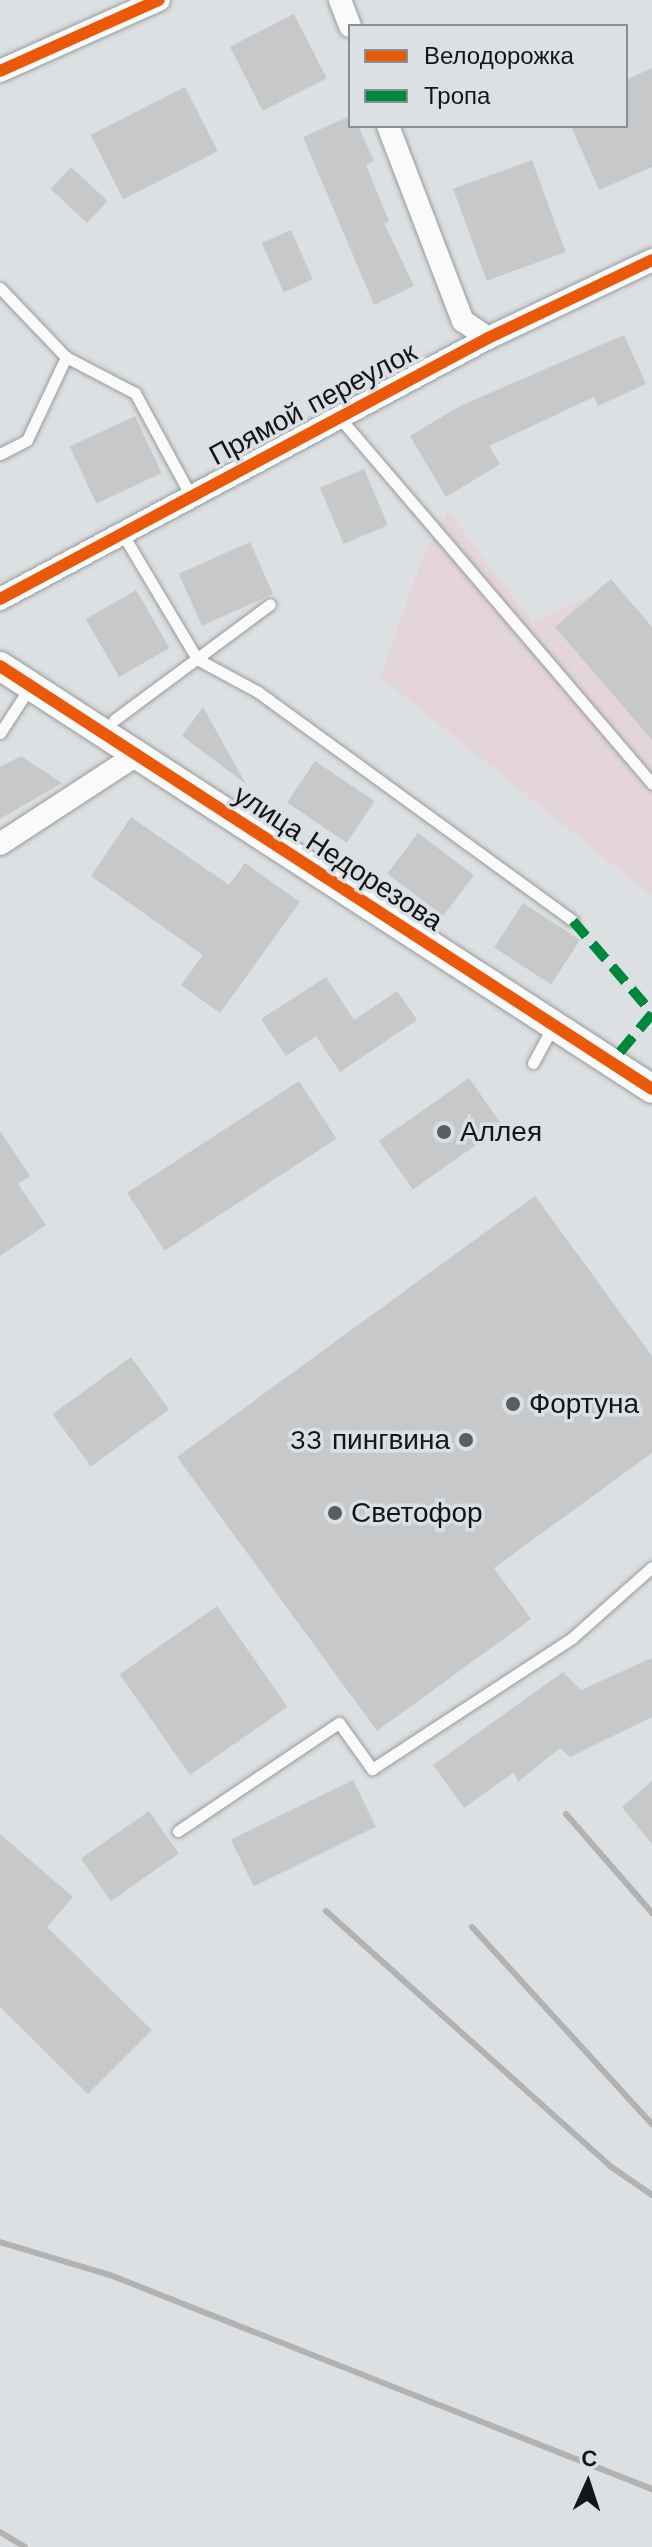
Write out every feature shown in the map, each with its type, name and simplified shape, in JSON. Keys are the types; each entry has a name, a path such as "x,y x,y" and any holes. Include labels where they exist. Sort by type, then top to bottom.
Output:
{"street":[{"path":"0,71 159,0"},
{"path":"340,0 349,24"},
{"path":"389,128 463,321 488,338"},
{"name":"Прямой переулок","path":"0,599 488,338 652,260"},
{"name":"улица Недорезова","path":"0,666 553,1025 648,1081"},
{"path":"0,844 135,756"}],"lane":[{"path":"0,288 66,357 135,393 191,496"},
{"path":"0,454 27,440 66,357"},
{"path":"339,417 652,784"},
{"path":"122,533 197,659 258,692 573,921"},
{"path":"114,720 270,604"},
{"path":"0,733 30,686"},
{"path":"533,1063 553,1025"},
{"path":"178,1831 339,1723 372,1769 572,1638 652,1567"}],"shaded area":[{"path":"448,512 533,622 604,588 652,636 652,896 380,677 422,559"}],"building":[{"path":"294,14 327,78 263,111 230,47"},
{"path":"652,68 652,167 599,190 572,128 628,128 628,79"},
{"path":"185,87 218,151 123,199 91,135"},
{"path":"348,117 348,128 359,128 374,161 366,165 389,221 384,223 414,286 374,305 303,137"},
{"path":"532,160 566,252 487,281 453,189"},
{"path":"71,167 108,201 87,223 51,189"},
{"path":"291,230 313,279 284,292 262,243"},
{"path":"624,335 646,384 598,406 594,397 489,446 500,464 446,497 410,436 460,406"},
{"path":"135,416 162,473 96,504 70,446"},
{"path":"364,469 388,525 344,544 320,488"},
{"path":"250,542 273,594 202,626 179,574"},
{"path":"611,579 652,627 652,740 555,627"},
{"path":"136,590 170,648 119,677 86,619"},
{"path":"203,707 246,784 182,736"},
{"path":"21,756 62,783 0,819 0,767"},
{"path":"315,761 375,801 347,843 287,802"},
{"path":"131,817 229,885 245,863 300,902 220,1013 181,985 203,955 91,876"},
{"path":"418,833 474,875 443,916 387,874"},
{"path":"523,903 580,940 551,984 494,947"},
{"path":"326,977 354,1020 397,991 417,1020 340,1072 316,1036 286,1056 261,1019"},
{"name":"Аллея","path":"469,1078 503,1126 413,1189 379,1141"},
{"path":"299,1081 337,1139 165,1251 127,1193"},
{"path":"0,1131 30,1176 18,1184 46,1225 0,1256"},
{"path":"535,1196 652,1356 652,1453 494,1568 531,1619 377,1731 177,1457"},
{"path":"131,1357 169,1410 91,1467 53,1414"},
{"path":"217,1606 288,1707 190,1775 120,1674"},
{"path":"652,1658 652,1717 570,1757 560,1748 518,1782 514,1772 464,1808 433,1765 563,1672 581,1690"},
{"path":"353,1780 376,1827 254,1886 231,1840"},
{"path":"652,1781 652,1844 622,1807"},
{"path":"149,1811 179,1854 111,1901 81,1859"},
{"path":"0,1834 73,1897 47,1927 152,2030 88,2094 0,2007"}],"railway":[{"path":"566,1814 652,1913"},
{"path":"326,1911 610,2166 652,2195"},
{"path":"472,1927 652,2124"},
{"path":"0,2242 110,2275 652,2489"},
{"path":"0,2532 25,2547"}],"marked path":[{"path":"573,921 652,1013"},
{"path":"620,1052 652,1014"}],"cycle path":[{"path":"0,71 159,0"},
{"path":"0,599 488,338 652,260"},
{"path":"0,666 652,1089"}],"place":[{"name":"Аллея","path":"444,1132"},
{"name":"Фортуна","path":"513,1404"},
{"name":"33 пингвина","path":"466,1440"},
{"name":"Светофор","path":"335,1513"}]}
